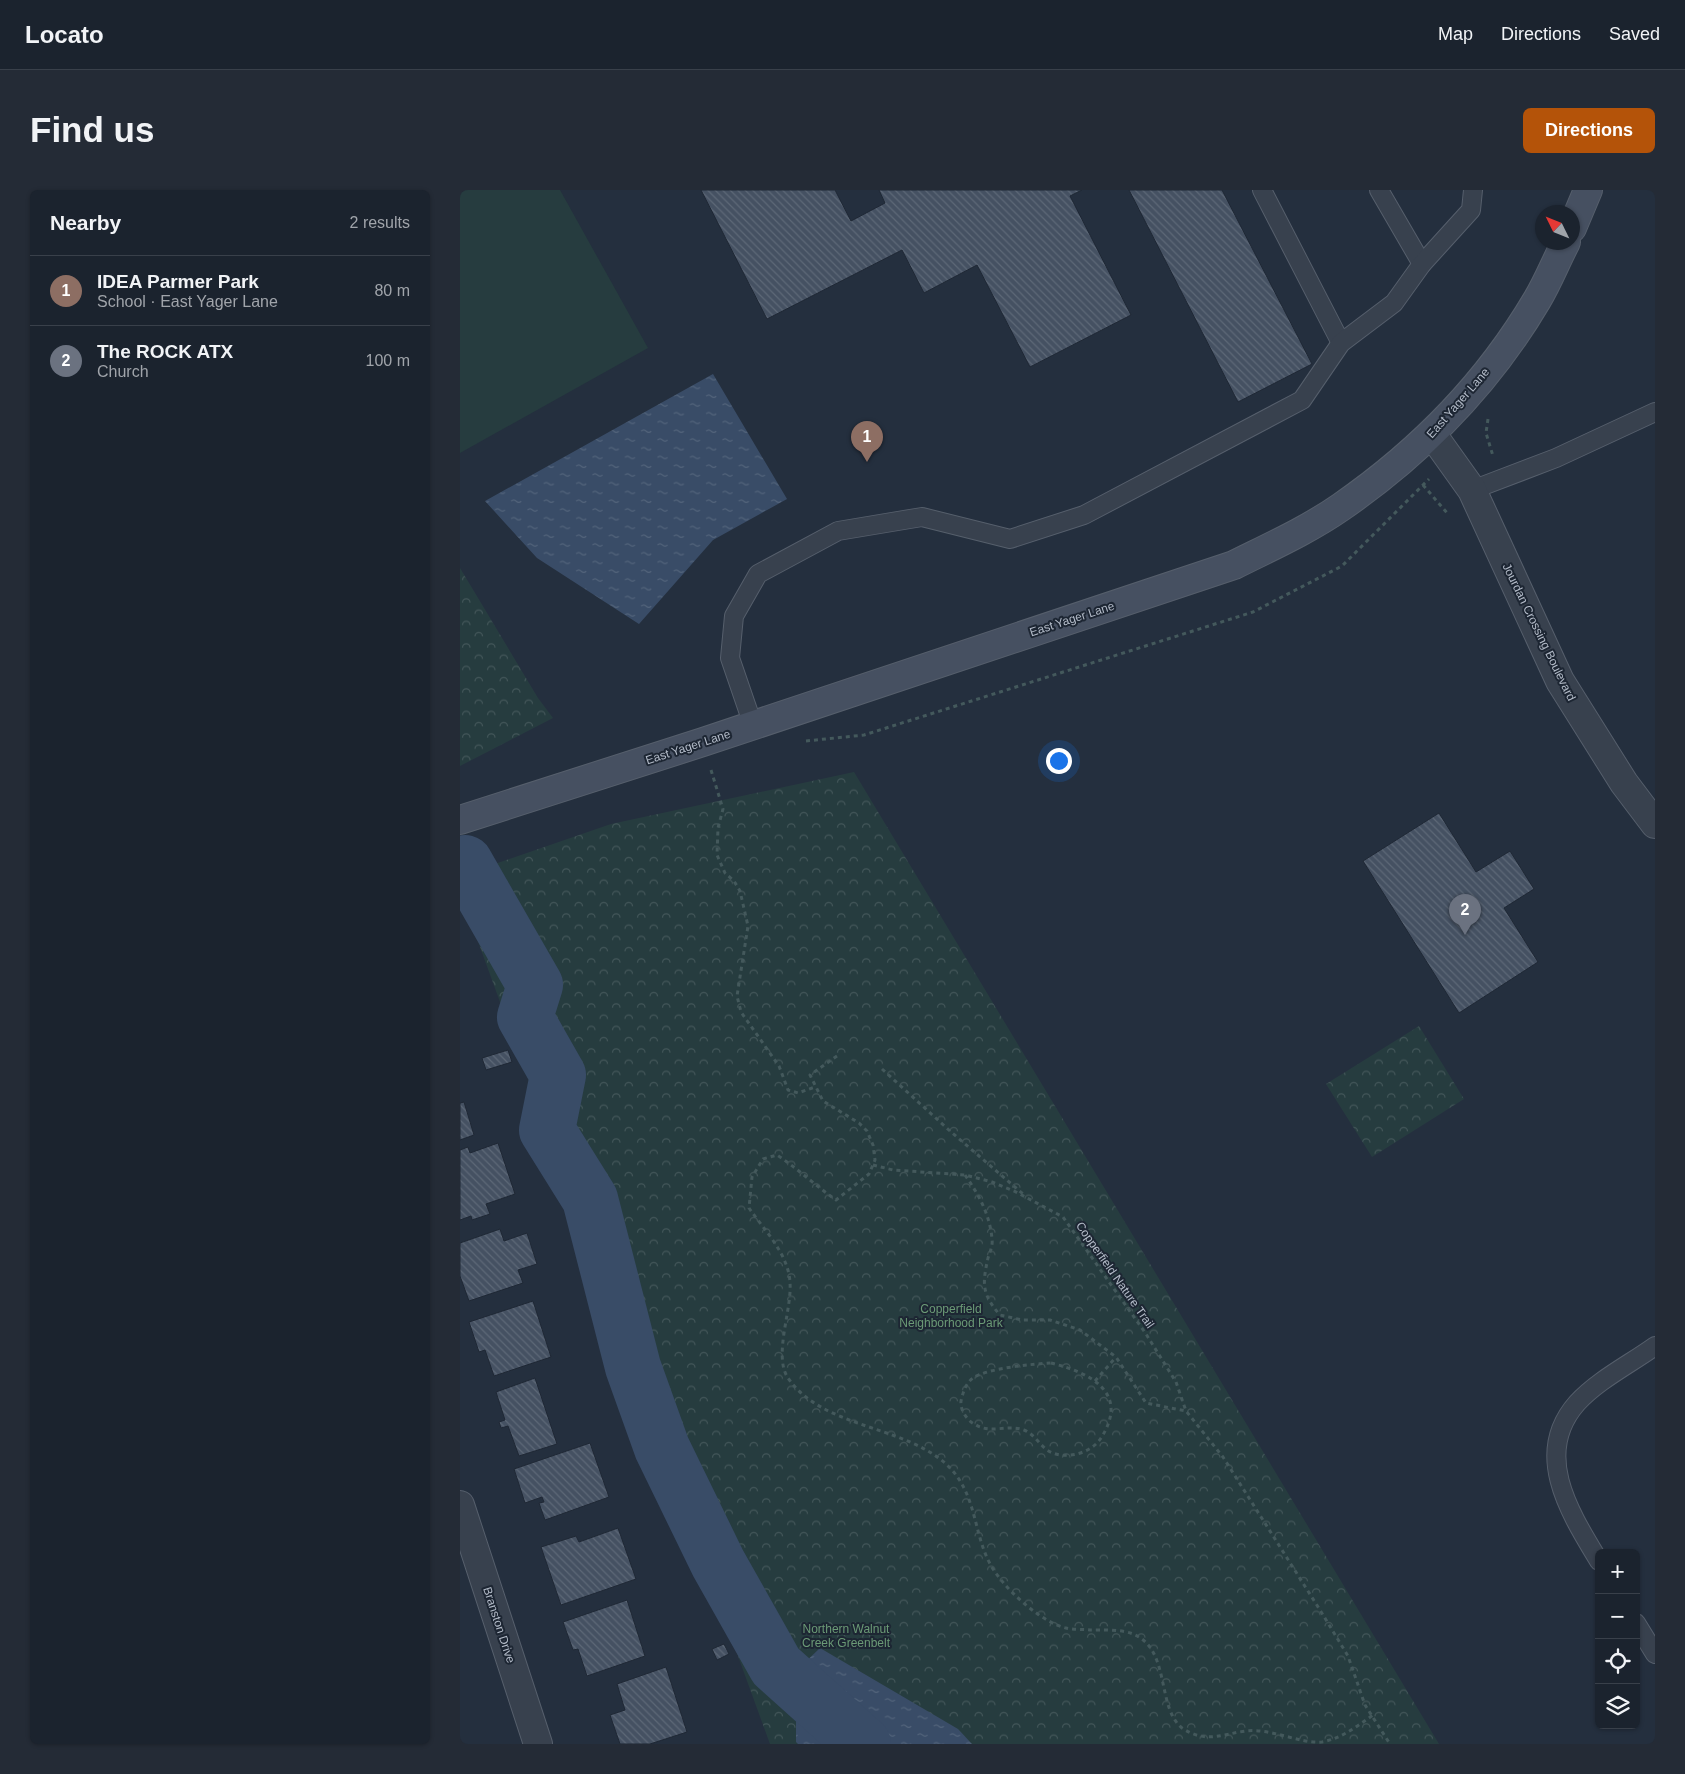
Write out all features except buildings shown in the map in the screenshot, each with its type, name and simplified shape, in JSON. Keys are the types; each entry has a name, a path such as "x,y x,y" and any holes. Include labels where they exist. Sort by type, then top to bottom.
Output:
{"street":[{"path":"1580,209 1588,190"},
{"name":"East Yager Lane","path":"460,820 1234,565 1287,538 1340,508 1432,434 1487,372 1537,300 1562,250"},
{"name":"Jourdan Crossing Boulevard","path":"1432,434 1472,490 1560,681 1624,783 1655,824"},
{"name":"Branston Drive","path":"460,1505 538,1744"}],"lane":[{"path":"1262,190 1341,343"},
{"path":"1379,190 1422,264"},
{"path":"753,725 730,658 734,616 758,574 838,531 922,517 1010,539 1084,515 1302,400 1341,343 1394,303 1422,264 1471,210 1473,190"},
{"path":"1472,490 1556,458 1655,412"},
{"path":"1595,1555 1572,1518 1564,1498 1558,1474 1557,1441 1562,1427 1578,1402 1655,1346"},
{"path":"1640,1630 1655,1654"}],"path":[{"path":"1489,417 1486,433 1493,457"},
{"path":"798,742 864,735 1253,612 1342,566 1432,476"},
{"path":"1423,485 1452,519"},
{"path":"711,769 723,809 718,828 717,854 725,874 734,881 740,891 748,926 737,996 741,1012 779,1066 788,1090 798,1092 815,1087"},
{"path":"837,1056 810,1075 823,1100 859,1122 867,1131 873,1146 875,1160 869,1174 836,1200 818,1187 802,1171 778,1155 763,1160 752,1177 749,1208 781,1252 790,1281 789,1314 781,1345 786,1376 802,1394 853,1422 896,1435 923,1448 947,1465 966,1488 984,1552 998,1576 1044,1619 1065,1628 1132,1633 1148,1644 1160,1668 1167,1702 1181,1728 1198,1738 1222,1738 1246,1731 1268,1732 1319,1743 1345,1735 1373,1715"},
{"path":"882,1069 950,1131 1030,1199"},
{"name":"Copperfield Nature Trail","path":"873,1165 893,1170 965,1175 992,1182 1030,1199 1063,1217 1096,1261 1176,1382 1186,1411 1223,1457 1320,1610 1348,1656 1365,1705 1390,1744"},
{"path":"965,1175 982,1201 988,1218 992,1241 983,1281 986,1293 1000,1315 1022,1320 1050,1320 1080,1330 1116,1357 1146,1403 1186,1411"},
{"path":"1095,1381 1116,1357"},
{"path":"1051,1362 1076,1369 1095,1381 1105,1390 1112,1405 1109,1426 1098,1444 1083,1454 1066,1454 1048,1450 1025,1430 1012,1428 991,1430 976,1425 964,1415 960,1405 963,1390 973,1378 986,1373 1026,1365 1051,1362"}],"green space":[{"path":"460,190 560,190 648,348 460,453"},
{"path":"460,568 538,698 553,718 460,766"},
{"name":"Copperfield Neighborhood Park","path":"854,772 1439,1744 770,1744 460,892 460,876 611,824"},
{"path":"1419,1026 1464,1099 1372,1157 1326,1084"}],"water":[{"path":"713,374 787,499 713,540 639,624 537,558 485,501"},
{"path":"820,1648 958,1729 972,1744 798,1744 796,1742 796,1671"}],"waterway":[{"path":"465,863 535,985 525,1017 558,1075 547,1130 590,1199 633,1367 662,1448 718,1563 776,1666 863,1744"}],"place":[{"name":"IDEA Parmer Park","path":"867,462"},
{"name":"The ROCK ATX","path":"1465,935"}],"park label":[{"name":"Northern Walnut Creek Greenbelt","path":"846,1636"}]}
